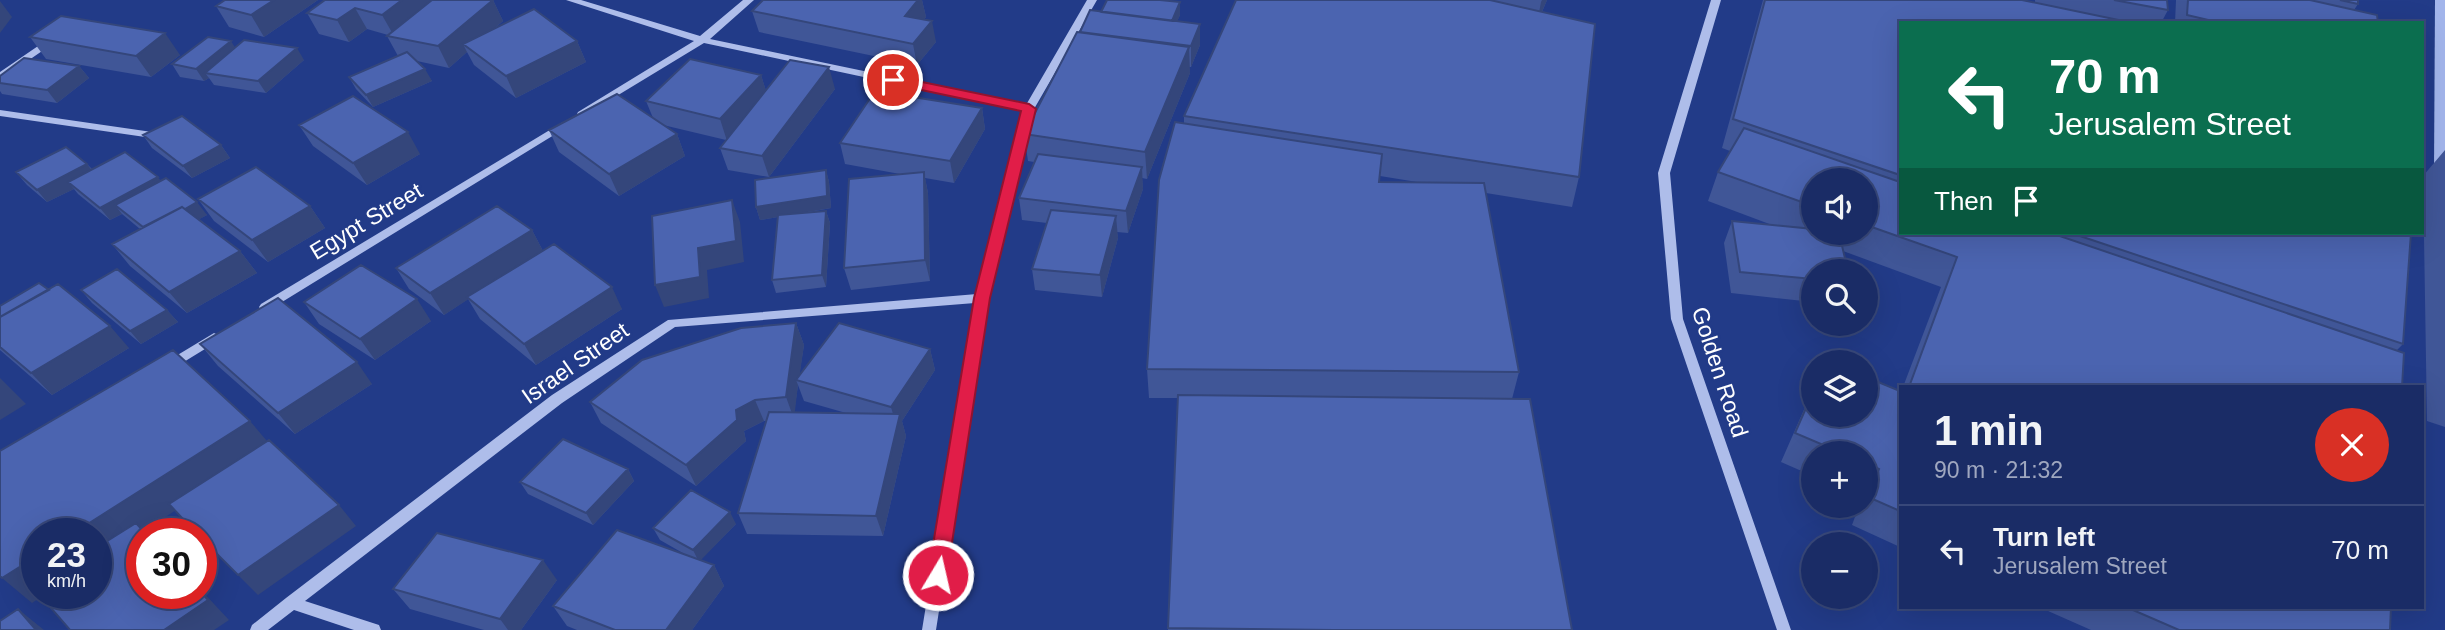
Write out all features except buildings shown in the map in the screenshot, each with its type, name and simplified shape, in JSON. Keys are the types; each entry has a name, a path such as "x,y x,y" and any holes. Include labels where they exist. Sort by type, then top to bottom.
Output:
{"street":[{"path":"571,0 702,40 1029,109"},
{"name":"Egypt Street","path":"250,316 702,40 749,0"},
{"path":"929,630 982,298 1029,109 1092,0"},
{"name":"Golden Road","path":"1716,0 1664,173 1678,318 1784,630"},
{"path":"0,76 41,47"},
{"path":"0,113 152,135"},
{"name":"Israel Street","path":"257,630 557,399 671,323 982,298"},
{"path":"155,375 226,331"},
{"path":"292,603 374,630"}],"waterway":[{"path":"2442,0 2442,170 2445,171"}],"route":[{"path":"893,80 1029,109 982,298 938,575"}]}
